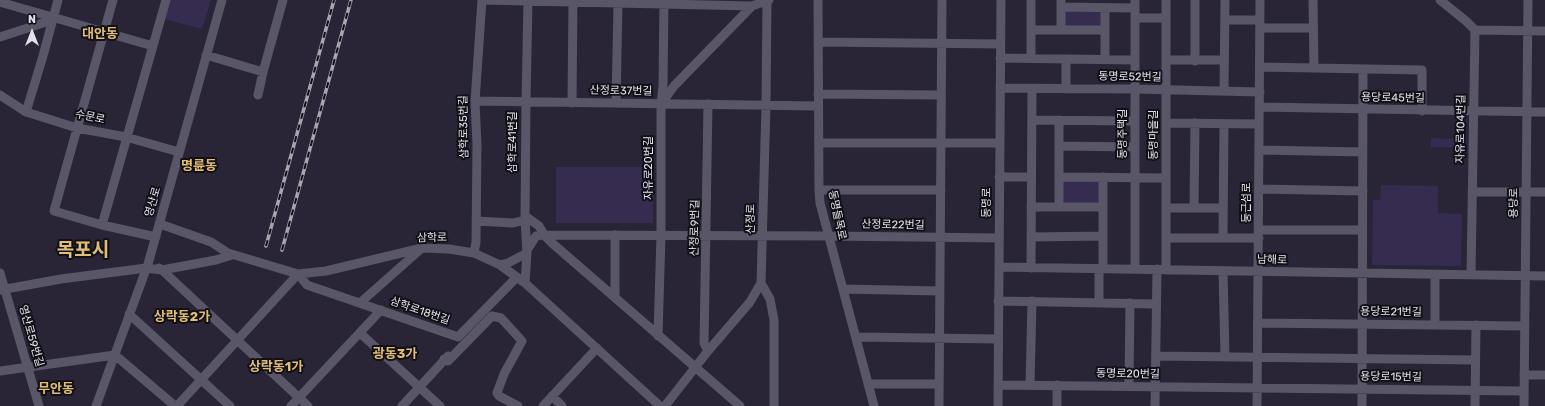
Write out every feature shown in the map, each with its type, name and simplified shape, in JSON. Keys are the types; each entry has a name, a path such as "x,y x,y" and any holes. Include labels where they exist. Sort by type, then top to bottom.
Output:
{"street":[{"path":"26,112 58,0"},
{"path":"113,0 54,211 102,225 156,237"},
{"path":"102,225 166,0"},
{"name":"영산로","path":"96,406 147,266 156,237 222,0"},
{"path":"258,95 283,0"},
{"path":"482,0 618,3 664,2 752,6 768,0"},
{"name":"삼학로35번길","path":"474,253 476,242 477,146 475,101 482,0"},
{"name":"산정로","path":"666,406 708,351 750,302 761,283 768,0"},
{"name":"동명들목로","path":"818,0 820,203 857,337 874,406"},
{"path":"939,406 942,0"},
{"name":"동명로","path":"998,406 1001,0"},
{"path":"1031,0 1031,58"},
{"name":"동명마을길","path":"1155,406 1156,304 1166,238 1166,0"},
{"path":"1195,0 1195,60"},
{"path":"1224,92 1225,0"},
{"name":"둥근섬로","path":"1257,406 1260,0"},
{"path":"1313,0 1314,68"},
{"path":"1440,0 1475,30 1545,31"},
{"name":"용당로","path":"1524,406 1528,0"},
{"name":"삼학로41번길","path":"525,283 527,252 525,218 528,1"},
{"path":"572,102 573,1"},
{"path":"3,2 104,33 153,46"},
{"name":"자유로20번길","path":"658,336 664,2"},
{"path":"616,103 618,3"},
{"path":"1061,30 1061,4 1105,8 1136,4"},
{"name":"동명주택길","path":"1135,269 1136,4"},
{"path":"661,104 674,86 752,6"},
{"path":"1105,8 1105,59"},
{"path":"0,37 46,22 53,18"},
{"path":"1136,18 1166,18"},
{"path":"1225,20 1313,28"},
{"path":"1031,30 1104,30"},
{"name":"자유로104번길","path":"1471,275 1475,30"},
{"path":"818,42 1000,44"},
{"path":"206,55 263,72"},
{"path":"1000,58 1135,60"},
{"path":"1066,59 1066,89"},
{"path":"1166,60 1224,60"},
{"path":"1260,67 1422,70 1422,111"},
{"path":"1362,406 1363,69"},
{"name":"동명로52번길","path":"1000,88 1260,92"},
{"path":"1031,268 1032,88"},
{"path":"818,94 942,95"},
{"name":"수문로","path":"0,95 26,112 77,128 126,137 180,152"},
{"name":"산정로37번길","path":"475,101 818,106"},
{"name":"산정로9번길","path":"708,104 704,343 708,351"},
{"name":"용당로45번길","path":"1260,108 1545,112"},
{"path":"1032,120 1135,121"},
{"path":"1059,120 1059,207"},
{"path":"1166,123 1259,124"},
{"path":"1194,208 1195,123"},
{"path":"1223,238 1224,124"},
{"path":"819,142 1000,143"},
{"path":"1059,146 1135,147"},
{"path":"1259,150 1363,152"},
{"path":"999,177 1032,177"},
{"path":"1059,177 1166,178"},
{"path":"1099,302 1103,236 1103,177"},
{"path":"1259,189 1363,191"},
{"path":"819,190 941,190"},
{"path":"1472,192 1545,192"},
{"path":"1031,207 1103,207"},
{"path":"1166,208 1223,208"},
{"path":"476,221 513,223 525,218 539,226 545,236 740,406"},
{"name":"삼학로","path":"160,224 211,242 232,255 298,274 326,271 422,248 449,249 474,253 500,265 525,283 660,406"},
{"path":"1166,238 1223,238 1259,234 1362,230"},
{"path":"614,235 615,297"},
{"name":"산정로22번길","path":"545,236 763,235 999,238"},
{"path":"500,265 508,263 527,252 536,236 545,236"},
{"path":"1031,236 1103,236"},
{"path":"362,302 422,248"},
{"path":"2,290 60,279 147,266 162,270 216,260 232,255"},
{"name":"남해로","path":"999,268 1545,276"},
{"path":"162,270 308,406"},
{"path":"1224,271 1225,357"},
{"name":"영산로59번길","path":"0,273 2,290 28,367 39,406"},
{"path":"0,371 115,355 176,406 202,380 298,274"},
{"name":"삼학로18번길","path":"298,274 308,285 362,302 458,337 517,277"},
{"path":"1435,275 1435,325"},
{"path":"761,283 770,299 774,320 774,406"},
{"path":"843,289 940,291"},
{"path":"998,301 1156,304"},
{"path":"1030,385 1032,301"},
{"path":"1129,386 1130,303"},
{"path":"291,406 381,310"},
{"path":"129,314 230,406"},
{"path":"444,359 448,361 492,316 501,318 522,341 504,374 497,393 499,396 518,406"},
{"name":"용당로21번길","path":"1258,323 1525,326"},
{"path":"1475,406 1476,325"},
{"path":"360,333 440,406"},
{"path":"402,406 458,345 460,339 458,337"},
{"path":"857,337 998,339"},
{"path":"543,406 596,348"},
{"path":"1156,356 1475,360"},
{"path":"1524,375 1545,375"},
{"path":"868,384 939,384"},
{"name":"동명로20번길","path":"998,384 1258,388"},
{"path":"1057,385 1057,406"},
{"name":"용당로15번길","path":"1258,388 1524,391"},
{"path":"552,396 562,406"}],"shaded area":[{"path":"170,0 211,0 202,29 164,19"},
{"path":"1063,11 1103,11 1103,28 1062,28"},
{"path":"1431,138 1458,139 1458,147 1431,147"},
{"path":"556,167 653,167 653,223 556,223"},
{"path":"1061,179 1102,179 1102,205 1061,205"},
{"path":"1381,185 1438,186 1438,213 1462,214 1461,266 1372,265 1373,200 1380,200"}],"railway":[{"path":"266,246 334,0"},
{"path":"282,250 351,0"}],"district":[{"name":"대안동","path":"100,34"},
{"name":"명륜동","path":"199,166"},
{"name":"목포시","path":"83,251"},
{"name":"상락동2가","path":"182,317"},
{"name":"광동3가","path":"395,354"},
{"name":"상락동1가","path":"276,367"},
{"name":"무안동","path":"56,389"}]}
